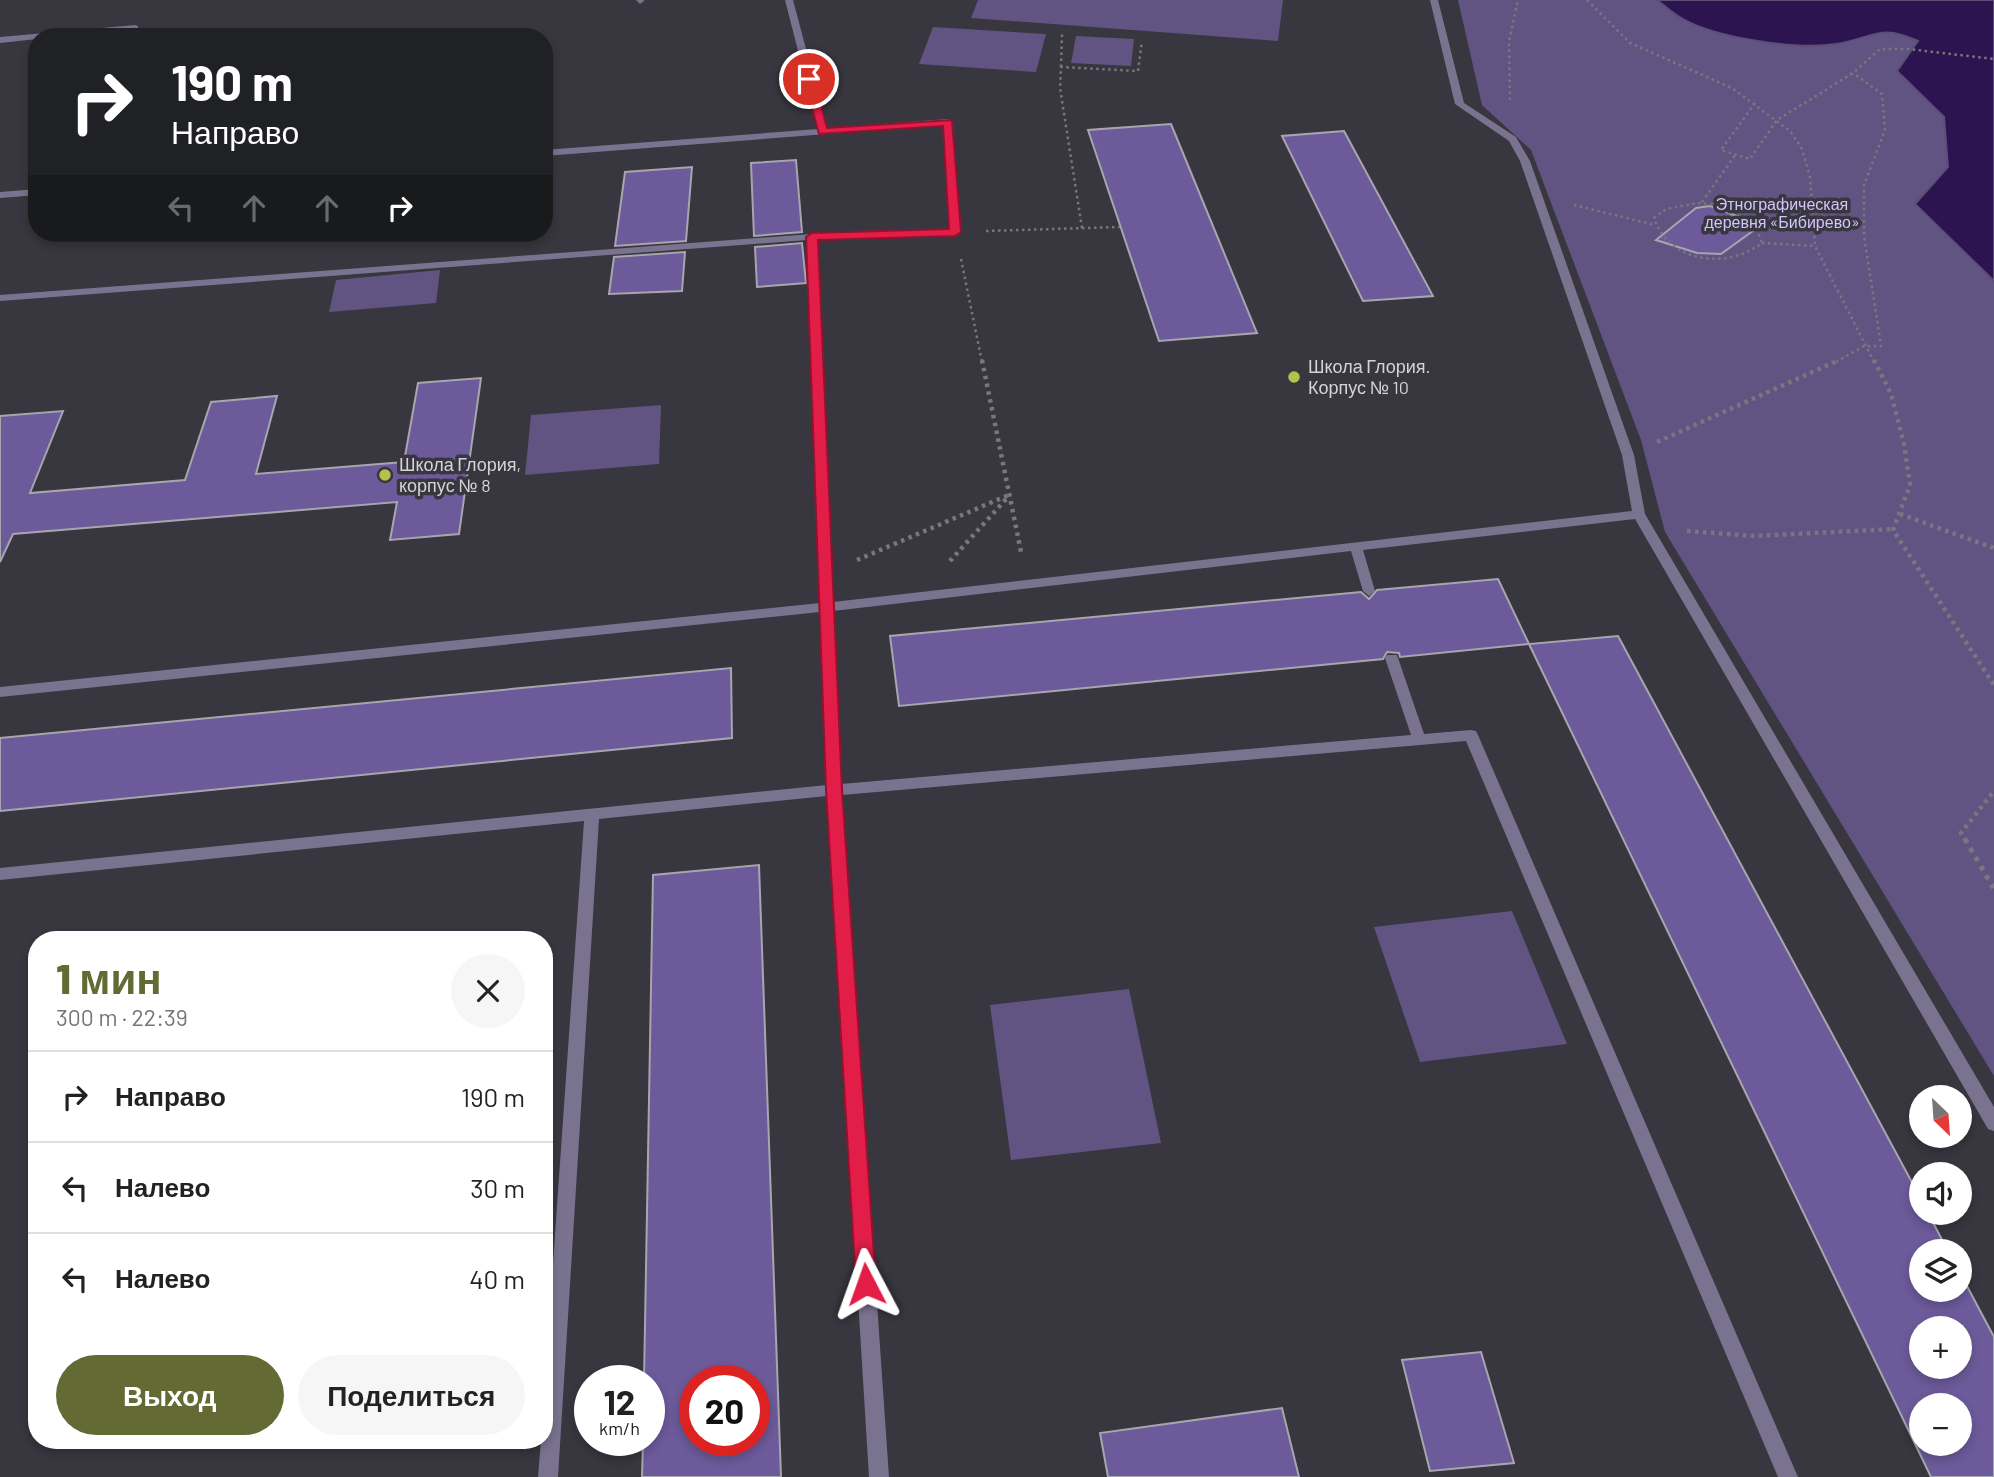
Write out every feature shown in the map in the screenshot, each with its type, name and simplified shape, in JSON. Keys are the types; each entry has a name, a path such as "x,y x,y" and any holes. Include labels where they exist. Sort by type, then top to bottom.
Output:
{"lane":[{"path":"789,0 823,132"},
{"path":"1434,0 1460,104 1513,139 1529,173 1628,455 1639,514 1994,1123"},
{"path":"0,40 28,38"},
{"path":"0,298 812,237 955,232 948,122 553,152"},
{"path":"0,195 28,193"},
{"path":"812,237 834,790 878,1477"},
{"path":"0,692 827,607 1639,514"},
{"path":"1356,546 1370,591"},
{"path":"1392,658 1419,739"},
{"path":"0,874 834,790 1471,735 1788,1477"},
{"path":"553,1402 592,814"},
{"path":"548,1477 550,1449"}],"path":[{"path":"1513,139 1509,41 1518,0"},
{"path":"1587,0 1630,43 1703,73 1755,103 1790,131 1802,149 1810,177 1815,246 1891,394 1904,443 1910,485 1894,529"},
{"path":"1062,34 1060,88 1082,228"},
{"path":"1061,66 1138,71 1142,41"},
{"path":"1755,103 1721,150 1750,159 1777,120 1853,73 1881,49 1908,49 1994,59"},
{"path":"1628,455 1832,364 1864,346 1881,346 1864,236 1864,185 1885,130 1882,94 1853,73"},
{"path":"1702,202 1736,154"},
{"path":"1562,202 1655,225"},
{"path":"1762,243 1761,233 1753,222 1722,206 1702,202 1680,203 1663,208 1654,218 1656,231 1667,243 1687,253 1711,259 1734,259 1752,253 1762,243 1815,246"},
{"path":"1027,584 1011,494 955,232 1121,227"},
{"path":"825,573 1011,494"},
{"path":"917,596 1011,494"},
{"path":"1900,514 1994,548"},
{"path":"1647,528 1754,536 1894,529"},
{"path":"1894,529 1994,685"},
{"path":"1994,791 1961,834 1994,889"}],"green space":[{"path":"978,0 1283,0 1278,41 971,18"},
{"name":"Этнографическая деревня «Бибирево»","path":"1458,0 1994,0 1994,1076 1665,532 1641,440 1531,150 1482,105"},
{"path":"933,27 1046,34 1036,72 919,64"},
{"path":"1076,36 1134,39 1131,66 1071,63"},
{"path":"440,270 436,303 329,312 336,280"},
{"path":"661,405 659,464 525,475 531,415"},
{"path":"1512,911 1567,1044 1420,1062 1374,927"},
{"path":"1129,989 1161,1143 1011,1160 990,1005"}],"shaded area":[{"path":"1657,0 1994,0 1994,281 1915,204 1948,167 1944,117 1897,71 1918,41 1885,32 1836,44 1800,45 1758,41 1698,26 1679,17"}],"building":[{"path":"1171,124 1257,333 1159,341 1088,130"},
{"path":"1344,131 1433,296 1363,301 1282,136"},
{"path":"796,160 802,232 754,236 751,163"},
{"path":"692,167 686,241 615,246 625,172"},
{"path":"1710,206 1761,225 1721,254 1697,253 1656,240 1696,208"},
{"path":"802,243 806,283 757,287 755,247"},
{"path":"685,252 682,291 609,294 614,257"},
{"path":"481,378 459,534 390,540 397,502 13,534 0,562 0,416 63,411 30,493 185,480 211,402 277,396 256,474 404,462 418,383"},
{"path":"1498,579 1529,644 1400,657 1399,653 1387,652 1383,659 899,706 890,636 1361,592 1369,599 1377,590"},
{"path":"1618,636 1909,1177 1909,1225 1934,1225 1942,1239 1909,1239 1909,1302 1972,1302 1972,1296 1994,1337 1994,1477 1931,1477 1921,1456 1972,1456 1972,1393 1909,1393 1909,1431 1529,644"},
{"path":"731,668 732,738 0,811 0,738"},
{"path":"759,865 781,1477 642,1477 643,1456 665,1456 665,1365 644,1365 653,875"},
{"path":"1481,1352 1514,1463 1430,1471 1402,1360"},
{"path":"1282,1408 1299,1477 1108,1477 1100,1433"}],"place":[{"name":"Школа Глория. Корпус № 10","path":"1294,377"},
{"name":"Школа Глория, корпус № 8","path":"385,475"}],"route":[{"path":"809,79 823,132 948,122 955,232 812,237 834,790 866,1284"}]}
